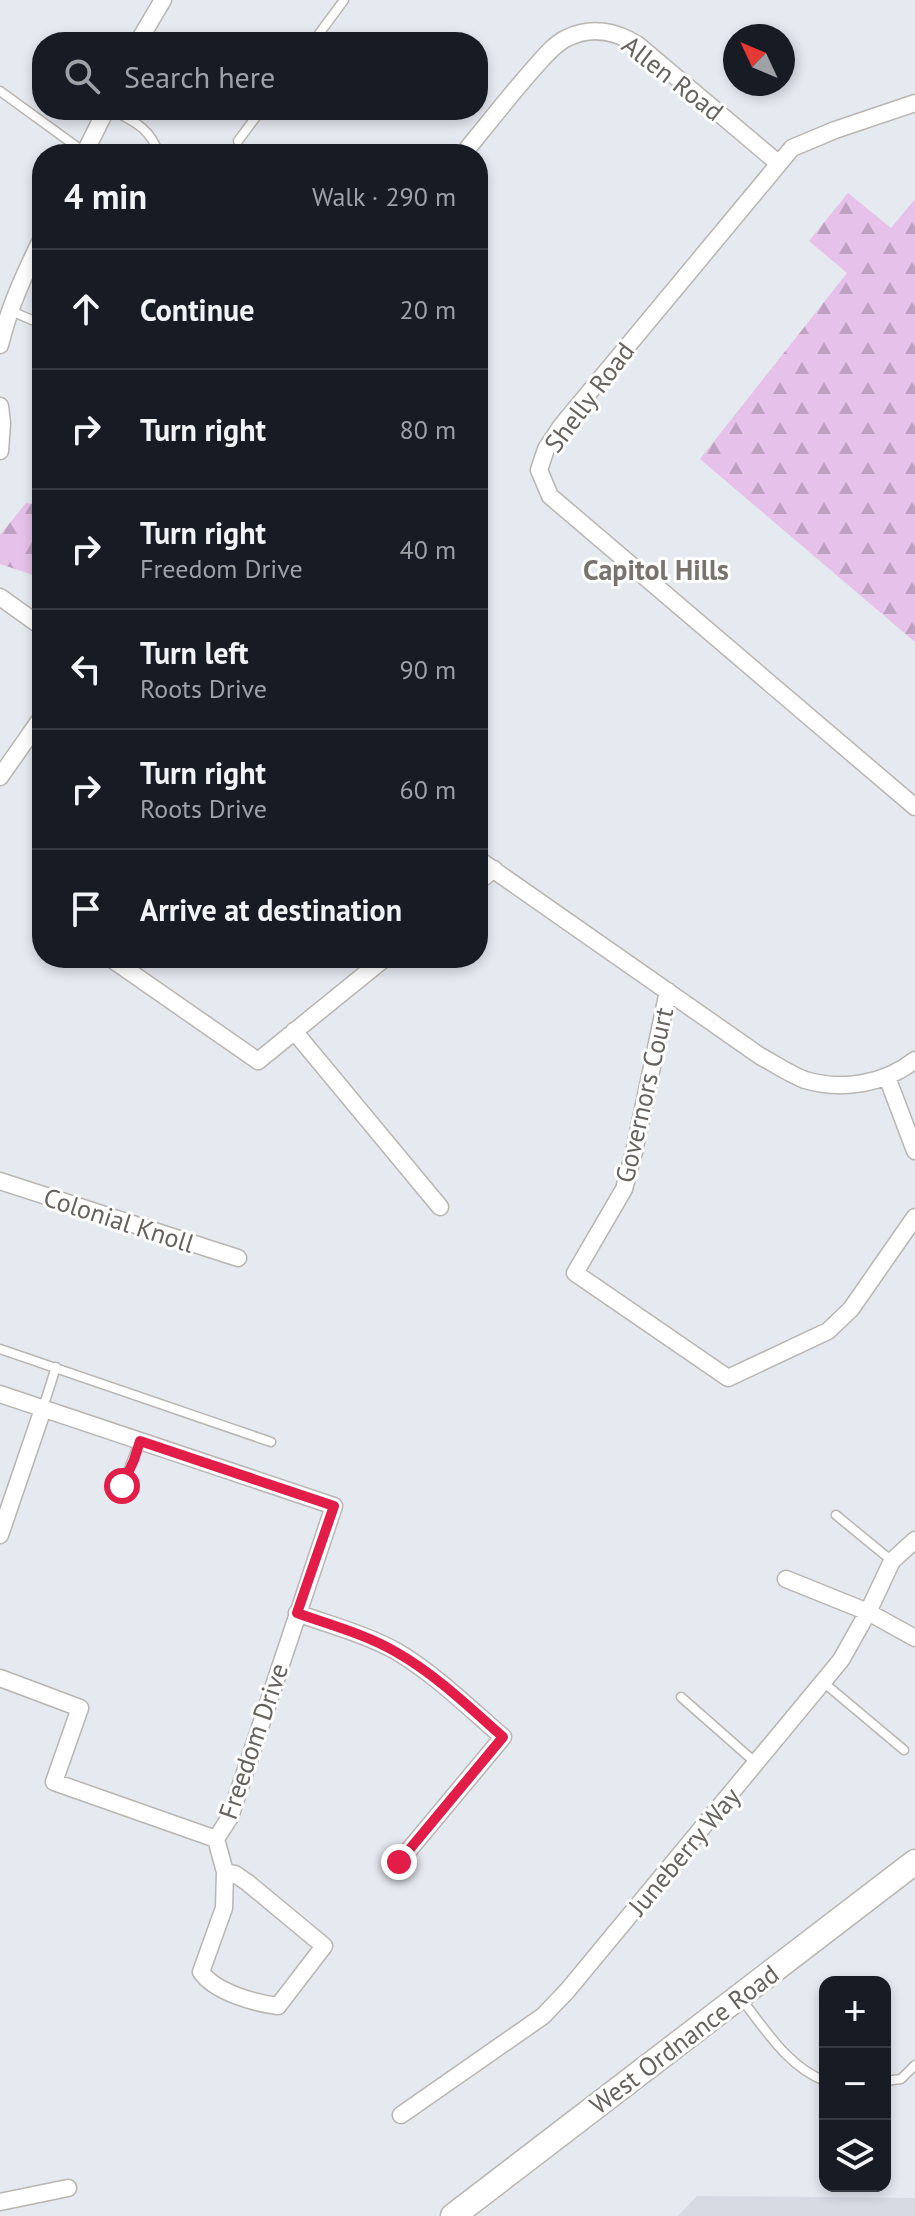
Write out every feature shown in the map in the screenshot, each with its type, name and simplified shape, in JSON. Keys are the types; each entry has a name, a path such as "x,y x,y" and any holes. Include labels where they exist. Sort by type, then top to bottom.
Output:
{"main road":[{"name":"West Ordnance Road","path":"453,2216 915,1862"}],"street":[{"path":"144,32 163,0"},
{"name":"Allen Road","path":"471,144 548,53 566,38 605,31 622,35 638,45 778,163"},
{"name":"Shelly Road","path":"915,103 792,148 562,425 546,449 539,470 550,496 915,807"},
{"path":"89,144 103,120"},
{"path":"0,345 10,310 32,257"},
{"path":"0,406 0,451"},
{"path":"0,597 32,620"},
{"path":"0,777 32,731"},
{"path":"488,865 760,1056 804,1079 841,1085 862,1083 887,1077 915,1060"},
{"path":"488,874 494,869"},
{"path":"124,968 258,1061 373,968"},
{"name":"Governors Court","path":"668,991 624,1189 575,1273 728,1378 828,1331 851,1309 915,1217"},
{"path":"294,1031 440,1207"},
{"path":"887,1077 915,1151"},
{"name":"Colonial Knoll","path":"0,1181 238,1258"},
{"path":"0,1394 140,1441"},
{"path":"0,1535 43,1409"},
{"name":"Freedom Drive","path":"0,1678 80,1708 54,1782 216,1839 230,1817 334,1506 140,1441"},
{"name":"Juneberry Way","path":"401,2115 543,2016 567,1991 841,1660 892,1561 915,1540"},
{"path":"786,1579 868,1612 915,1638"},
{"path":"297,1613 396,1651 426,1672 503,1737 399,1862"},
{"path":"216,1839 225,1872 224,1908 201,1972 216,1986 260,2003 278,2006 324,1946 248,1883 235,1874 225,1872"},
{"path":"0,2202 68,2188"}],"lane":[{"path":"320,32 344,0"},
{"path":"0,91 32,115"},
{"path":"39,120 72,144"},
{"path":"130,120 141,125 155,144"},
{"path":"238,141 254,120"},
{"path":"10,310 32,320"},
{"path":"0,1349 271,1442"},
{"path":"43,1409 56,1367"},
{"path":"122,1486 140,1441"},
{"path":"836,1515 892,1561"},
{"path":"823,1682 904,1750"},
{"path":"681,1697 757,1764"},
{"path":"739,1997 792,2062 819,2079"},
{"path":"901,2079 915,2065"},
{"path":"891,2080 915,2078"}],"shaded area":[{"path":"697,2196 915,2198 915,2216 678,2216"}],"green space":[{"path":"848,193 891,228 915,199 915,642 700,459 847,273 809,241"},
{"path":"26,503 32,504 32,576 0,564 0,535"}],"district":[{"name":"Capitol Hills","path":"656,569"}],"route":[{"path":"122,1486 140,1441 334,1506 297,1613 396,1651 426,1672 503,1737 399,1862"}]}
